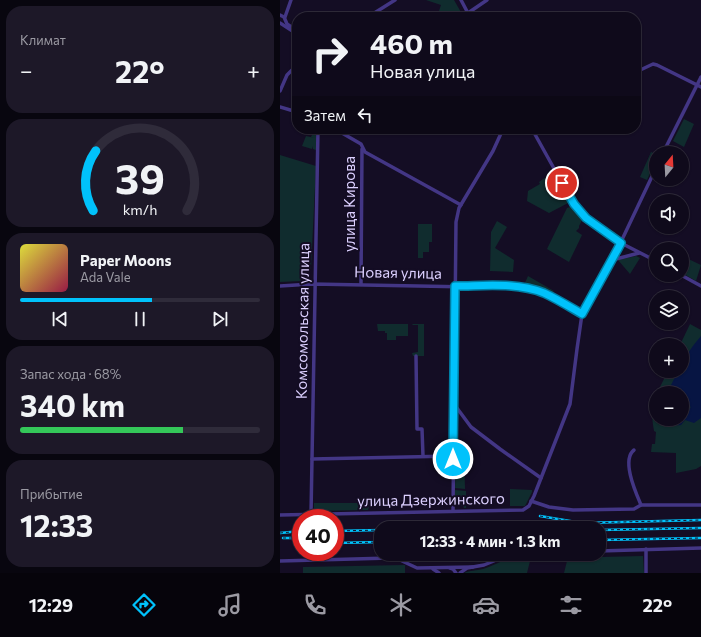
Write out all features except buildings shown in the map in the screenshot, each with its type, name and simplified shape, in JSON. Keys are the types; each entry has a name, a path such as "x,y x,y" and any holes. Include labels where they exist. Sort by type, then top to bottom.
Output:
{"street":[{"path":"291,0 285,19 280,23 292,30"},
{"path":"376,12 395,0"},
{"path":"461,0 467,12"},
{"path":"469,12 486,0"},
{"path":"280,15 283,16 292,29"},
{"path":"641,70 653,64 657,65 699,86"},
{"path":"280,91 287,75 292,70"},
{"path":"667,146 699,86 701,77"},
{"path":"280,107 292,111"},
{"name":"Комсомольская улица","path":"311,509 318,134"},
{"path":"344,134 361,144 365,152 461,205"},
{"path":"453,511 455,225 457,213 461,205 493,151 501,134"},
{"path":"535,134 571,199 580,212 590,222 621,243 649,258"},
{"name":"улица Кирова","path":"361,284 362,148"},
{"path":"649,183 621,243 582,314 570,404 531,501 549,507 573,510 634,509 641,505 701,505"},
{"path":"612,260 639,253"},
{"path":"689,280 701,286"},
{"name":"Новая улица","path":"280,286 361,284 509,287 530,289 556,299 582,314"},
{"path":"416,356 417,429 422,429 422,456"},
{"path":"453,404 471,427 540,478"},
{"path":"634,450 631,453 629,460 630,475 641,505"},
{"path":"312,459 453,456"},
{"name":"улица Дзержинского","path":"344,513 523,510 528,507 531,501"},
{"name":"улица Дзержинского","path":"280,515 292,515"},
{"path":"606,551 701,548"},
{"path":"646,549 646,573"},
{"path":"280,560 395,558 416,567 473,567"},
{"path":"460,573 465,569 484,565 494,561"},
{"path":"430,568 440,573 443,569 448,567 453,569 456,573"}],"green space":[{"path":"426,0 454,0 461,12 439,12 441,5"},
{"path":"684,119 694,124 684,146 673,141"},
{"path":"316,134 316,150 313,149 313,146 312,149 302,146 306,136 315,138 311,137"},
{"path":"280,155 316,166 311,269 307,268 301,271 301,281 280,282"},
{"path":"649,157 649,176 647,180 640,177"},
{"path":"553,172 570,202 549,213 527,201 528,191 540,184 539,182"},
{"path":"570,207 582,220 576,231 582,235 569,262 547,249 567,208"},
{"path":"497,221 507,227 495,248 514,260 513,272 490,271 491,232"},
{"path":"418,224 432,224 432,242 429,242 429,252 423,252 423,258 418,258"},
{"path":"636,256 640,258 630,274 618,260"},
{"path":"689,259 701,265 696,281 689,277"},
{"path":"528,276 554,291 551,294 531,286 524,285"},
{"path":"377,324 408,324 408,336 396,336 396,340 387,340 387,333 385,333 385,331 378,331"},
{"path":"424,324 424,356 413,356 412,353 418,352 418,325 412,325"},
{"path":"690,324 701,330 701,466 696,469 676,473 676,453 651,452 652,444 655,444 656,432 654,431 653,426 689,426 689,386 660,386 664,378 689,378 689,338 683,338 687,330 689,330"},
{"path":"456,457 464,457 465,489 455,488"},
{"path":"510,489 532,490 525,506 510,506"},
{"path":"455,490 466,491 466,508 463,506 455,506"},
{"path":"314,503 358,503 361,506 369,507 368,510 314,509"},
{"path":"643,556 644,573 564,573 567,561 606,561 606,557"},
{"path":"505,561 530,561 527,573 464,573 483,569"},
{"path":"405,565 405,573 303,573 303,567"}],"shaded area":[{"path":"701,336 701,418 694,423 689,421 689,409 691,407 689,406 689,386 670,386 674,378 689,378 689,351"}],"railway":[{"path":"540,516 582,523 701,520"},
{"path":"606,530 701,528"},
{"path":"344,531 374,530"},
{"path":"280,533 292,532"},
{"path":"283,538 292,538"},
{"path":"606,540 701,538"},
{"path":"344,543 374,542"}],"route":[{"path":"453,459 455,286 530,289 556,299 582,314 621,243 595,225 580,212 562,183"}]}
